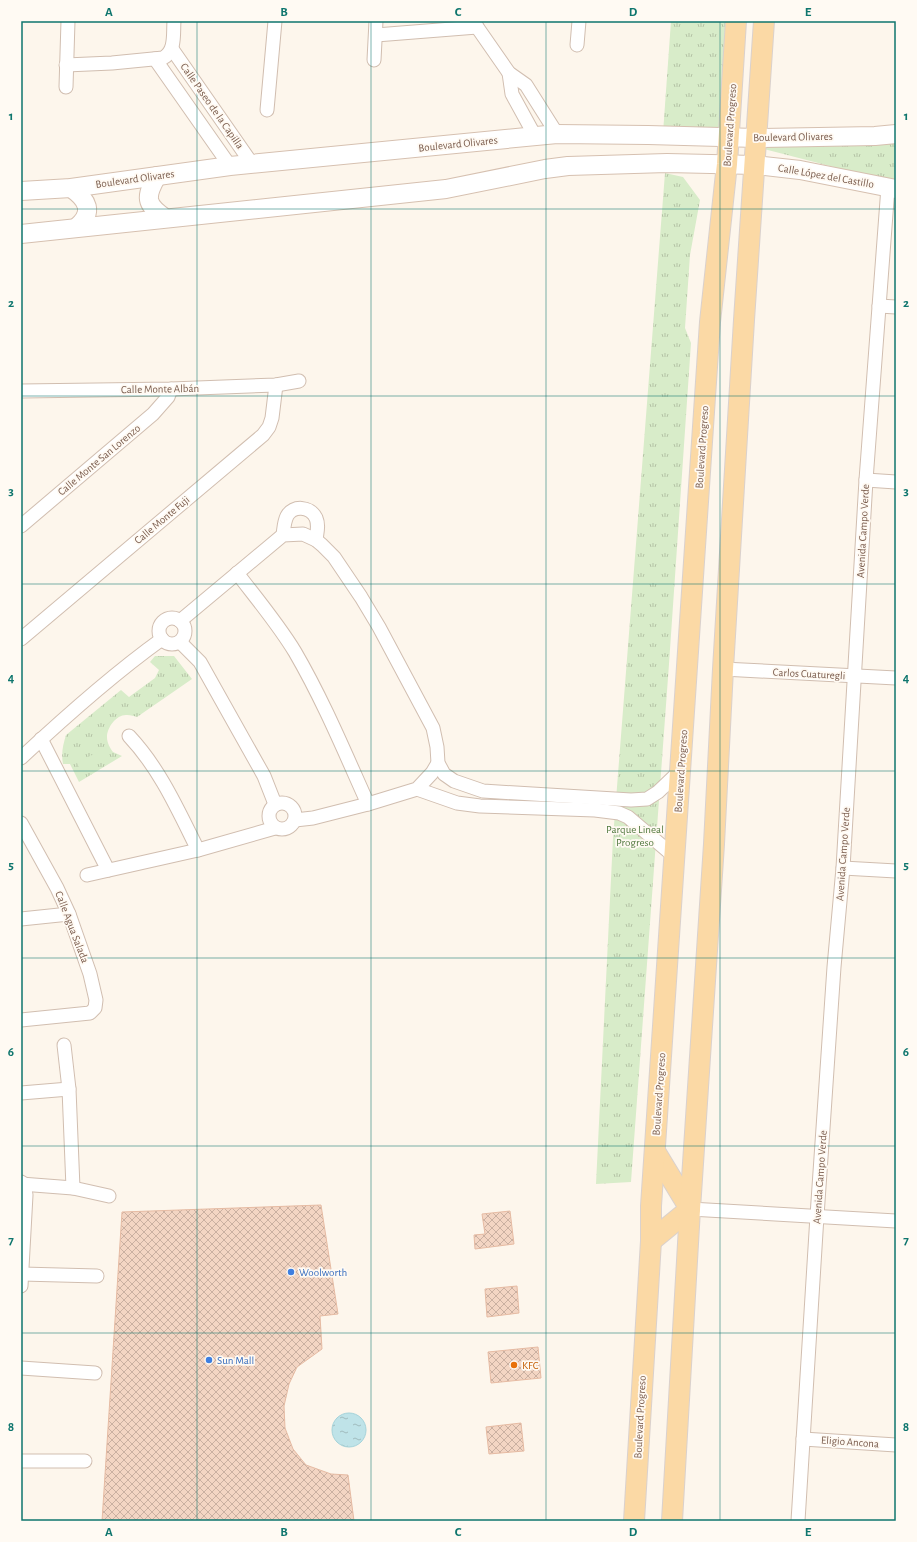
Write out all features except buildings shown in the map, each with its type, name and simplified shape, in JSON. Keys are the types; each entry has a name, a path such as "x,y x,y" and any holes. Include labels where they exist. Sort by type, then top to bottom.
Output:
{"main road":[{"name":"Boulevard Progreso","path":"634,1521 651,1241 651,1206 656,1153 710,322 727,164 736,21"},
{"path":"672,1521 690,1209 714,844 723,669 764,21"},
{"path":"656,1153 690,1209"},
{"path":"651,1241 690,1209"}],"street":[{"path":"66,87 68,21"},
{"path":"66,65 164,55 174,21"},
{"path":"266,21 275,21 267,110"},
{"path":"374,60 376,21"},
{"path":"577,45 578,21"},
{"path":"376,35 478,24 509,73 526,85 556,134"},
{"name":"Calle Paseo de la Capilla","path":"164,55 252,164"},
{"name":"Calle Paseo de la Capilla","path":"164,55 230,166"},
{"path":"509,73 512,94 535,136"},
{"name":"Boulevard Olivares","path":"21,191 71,188 230,166 556,134 627,134 756,138 875,136 896,134"},
{"path":"21,234 446,190 545,169 568,166 667,163 755,165"},
{"name":"Calle López del Castillo","path":"755,165 800,170 892,188"},
{"path":"157,176 150,187 148,195 150,204 154,210 165,218"},
{"path":"71,188 81,195 87,207 84,222 77,228"},
{"name":"Avenida Campo Verde","path":"798,1521 817,1216 843,868 866,480 879,306 892,188"},
{"path":"879,306 896,307"},
{"name":"Calle Monte Albán","path":"21,391 171,389 276,385 299,382"},
{"name":"Calle Monte Fuji","path":"21,639 263,435 269,428 272,418 276,385"},
{"name":"Calle Monte San Lorenzo","path":"21,526 153,414 168,397 171,389"},
{"path":"866,480 896,482"},
{"path":"283,535 284,521 288,514 301,508 312,512 315,517 318,525 316,540"},
{"path":"180,621 283,535 303,534 316,540 334,557 380,627 433,728 437,747 438,763 444,774 454,781 483,791 591,804 619,813 628,817 675,857"},
{"path":"237,573 274,619 295,652 319,695 368,804"},
{"path":"172,619 180,621 185,631 183,639 176,644 169,644 160,636 160,628 164,621 172,619"},
{"path":"21,758 73,710 136,658 162,639"},
{"path":"180,642 200,662 264,776 275,804"},
{"name":"Carlos Cuaturegli","path":"723,669 896,678"},
{"path":"129,736 143,752 161,778 198,850"},
{"path":"41,739 108,870"},
{"path":"294,820 313,818 368,804 417,789 432,773 438,763"},
{"path":"417,789 457,803 480,806 591,804 620,799 647,799 658,792 680,771"},
{"path":"480,806 483,791"},
{"path":"87,875 198,850 275,828 284,829 292,824 295,815 292,807 284,802 275,804 271,807 268,816 275,828"},
{"name":"Calle Agua Salada","path":"21,823 57,888 69,914 90,974 96,1000 95,1008 90,1013 21,1020"},
{"path":"843,868 896,871"},
{"path":"21,919 69,914"},
{"path":"64,1045 68,1089 73,1188"},
{"path":"21,1093 68,1089"},
{"path":"97,1276 21,1280 26,1195 22,1184 73,1188 109,1196"},
{"path":"690,1209 896,1221"},
{"path":"21,1368 95,1373"},
{"name":"Eligio Ancona","path":"803,1439 896,1444"},
{"path":"21,1461 85,1461"}],"green space":[{"path":"671,21 728,21 721,132 663,133"},
{"path":"896,126 896,183 760,148"},
{"name":"Parque Lineal Progreso","path":"665,173 683,177 700,200 690,255 685,328 691,343 631,1182 596,1184 613,838"},
{"path":"155,656 174,656 192,679 137,717 123,715 116,719 107,733 107,739 113,752 122,756 79,782 70,764 63,764 62,756 66,735 121,690 129,697 155,678 159,670 150,662"},
{"path":"103,749 108,758 87,770 80,769 77,763"}],"water":[{"path":"346,1413 352,1413 361,1418 365,1424 365,1436 361,1442 352,1447 346,1447 337,1442 332,1433 332,1427 337,1418"}],"place":[{"name":"Woolworth","path":"291,1272"},
{"name":"Sun Mall","path":"209,1360"},
{"name":"KFC","path":"514,1365"}]}
